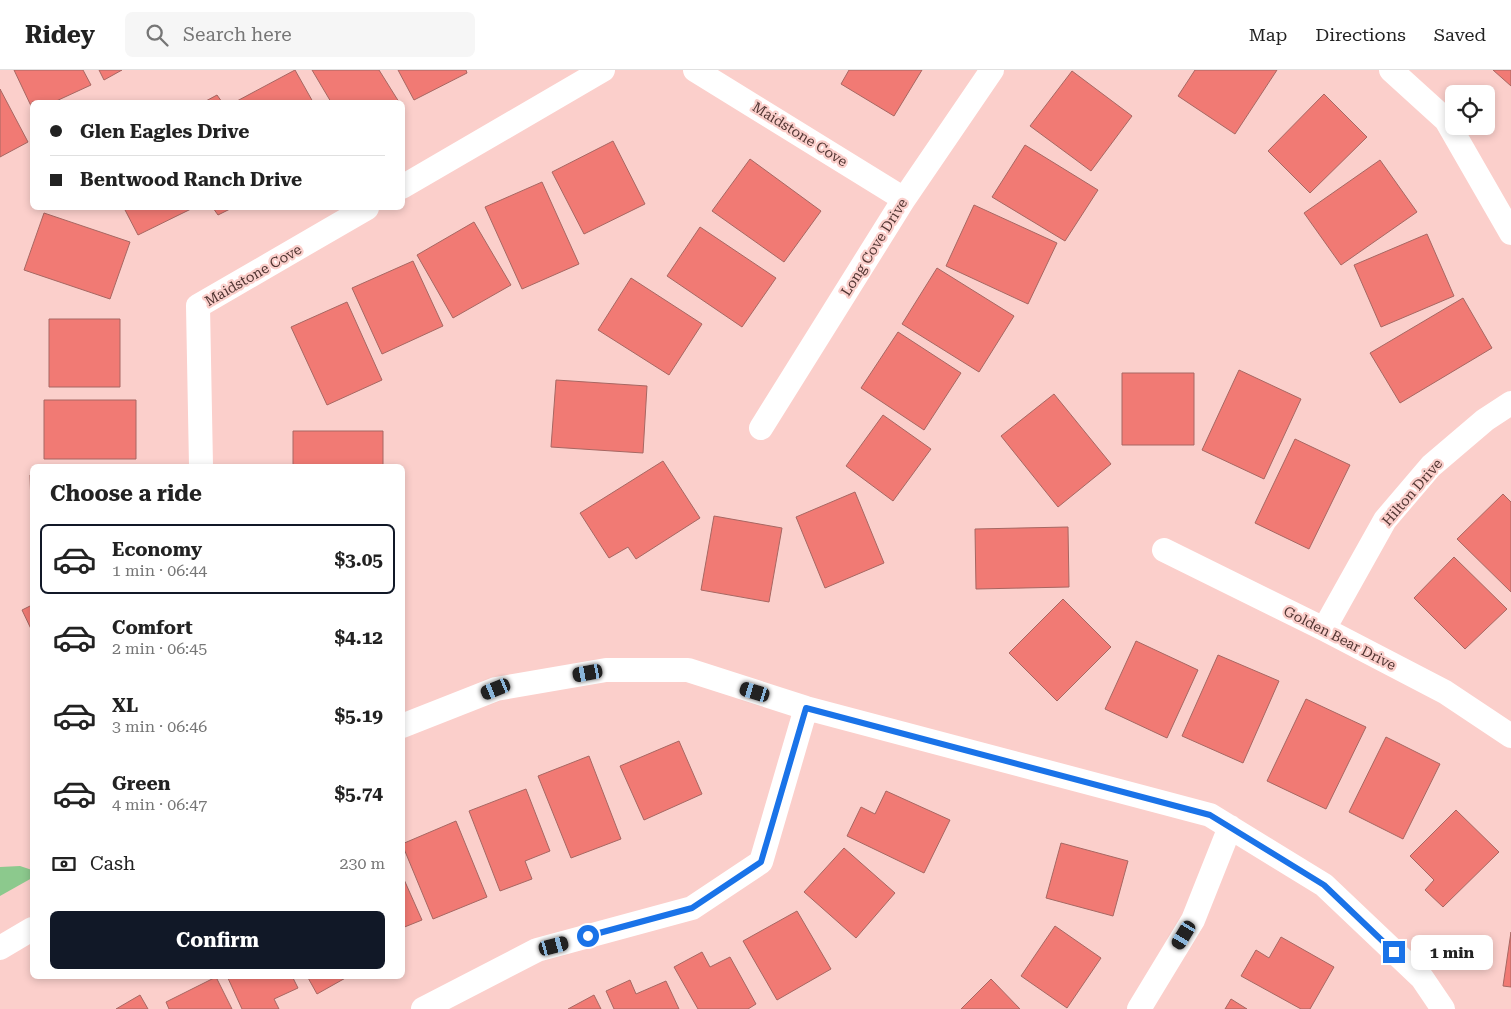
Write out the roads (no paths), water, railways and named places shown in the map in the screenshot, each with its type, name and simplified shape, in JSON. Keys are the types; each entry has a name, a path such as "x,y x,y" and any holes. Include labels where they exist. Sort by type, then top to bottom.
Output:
{"street":[{"path":"405,185 603,70"},
{"name":"Maidstone Cove","path":"695,70 904,199"},
{"name":"Long Cove Drive","path":"761,428 904,199 992,70"},
{"path":"1391,70 1446,120 1511,233"},
{"name":"Maidstone Cove","path":"201,464 198,306 364,210"},
{"name":"Hilton Drive","path":"1324,629 1385,520 1431,466 1486,420 1511,403"},
{"name":"Golden Bear Drive","path":"1164,550 1324,629 1445,692 1511,736"},
{"path":"405,725 496,689 606,670 688,670 806,708 1210,815 1324,885 1422,978 1443,1009"},
{"path":"423,1009 537,950 692,908 761,862 806,708"},
{"path":"1140,1009 1193,920 1230,828"},
{"path":"0,948 30,931"}]}
